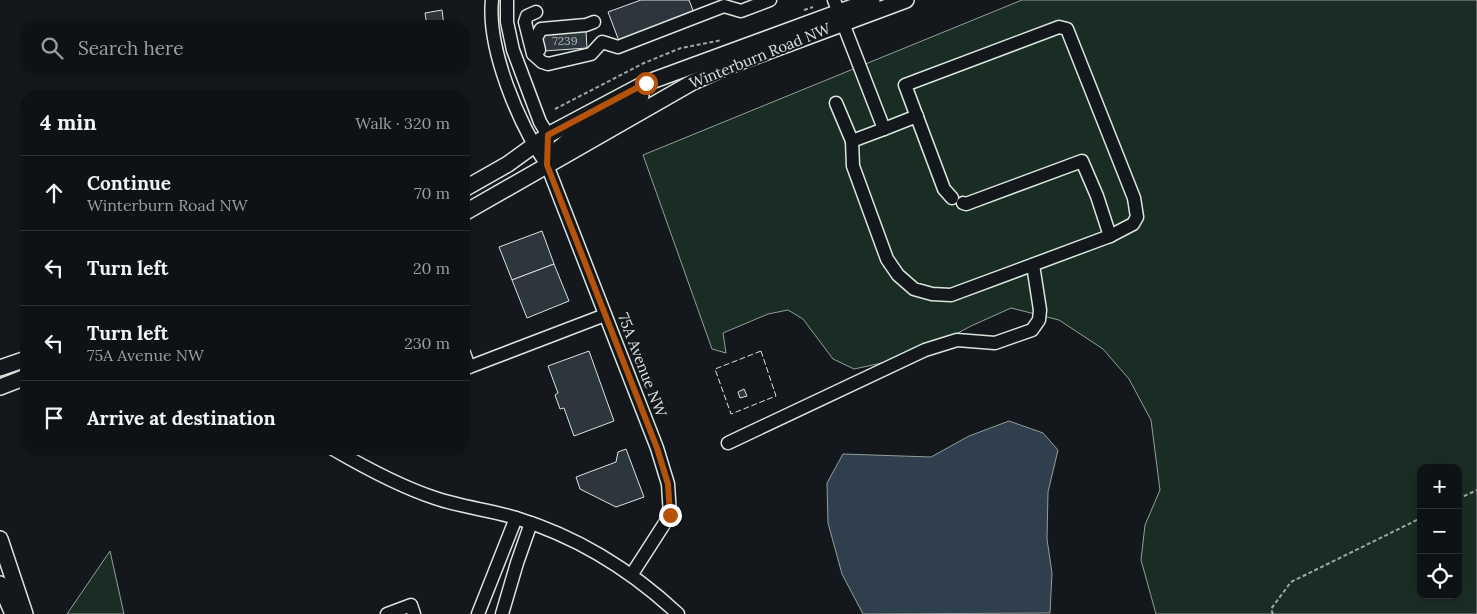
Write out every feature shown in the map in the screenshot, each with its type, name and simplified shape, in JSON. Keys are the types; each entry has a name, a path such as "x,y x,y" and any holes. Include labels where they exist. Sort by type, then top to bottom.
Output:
{"main road":[{"name":"Winterburn Road NW","path":"470,185 534,146 548,135 646,83 686,66 872,0"},
{"name":"Winterburn Road NW","path":"470,210 693,82 838,12 906,0"},
{"path":"547,165 557,148 576,134 656,88 686,66"},
{"path":"0,368 20,361"},
{"path":"0,387 20,379"},
{"path":"0,539 25,614"},
{"path":"0,547 18,589"},
{"path":"0,584 13,614"}],"street":[{"path":"492,0 491,22 498,58 534,146 547,165"},
{"path":"508,0 507,22 513,50 540,122 548,135 547,165"},
{"path":"536,12 527,16 525,22 533,54 538,60 548,64 591,54 602,42 618,47 724,6 741,11 770,0"},
{"path":"838,12 884,128"},
{"path":"582,56 573,54 546,58 539,50 537,35 545,28 586,25 594,22"},
{"path":"836,103 852,142 853,166 887,259 898,276 914,289 932,294 951,295 1110,236 1133,224 1137,217 1134,198 1067,29 1059,27 905,86 944,189 958,200 966,204 1082,161 1097,196 1110,236"},
{"path":"852,142 917,116"},
{"name":"75A Avenue NW","path":"547,165 657,448 668,484 671,506 670,515 632,574"},
{"path":"728,443 925,350 957,340 995,343 1032,330 1039,320 1040,310 1033,264"},
{"path":"470,366 605,315"},
{"path":"343,455 434,498 516,518 584,545 632,574 678,614"},
{"path":"478,614 516,518"},
{"path":"502,614 531,523"},
{"path":"387,614 411,605 414,614"}],"path":[{"path":"803,11 809,7 818,9"},
{"path":"555,109 644,63 693,45 724,40"},
{"path":"1462,497 1477,490"},
{"path":"1273,614 1271,609 1291,582 1417,520"}],"green space":[{"path":"1022,0 1477,0 1477,614 1156,614 1141,560 1145,525 1160,490 1151,420 1129,379 1103,349 1059,320 1011,308 933,346 896,360 854,369 833,359 803,319 788,310 768,314 723,333 726,353 712,349 643,155"},
{"path":"110,551 124,614 67,614"}],"water":[{"path":"1009,421 1043,433 1058,450 1048,492 1047,539 1052,573 1050,613 863,614 842,574 828,523 827,483 843,454 931,457 969,436"}],"building":[{"path":"641,0 689,0 694,13 619,41 608,12"},
{"path":"442,10 443,20 426,20 425,13"},
{"path":"586,31 587,48 544,51 543,33"},
{"path":"542,231 554,264 512,280 499,247"},
{"path":"554,264 569,301 527,318 512,280"},
{"path":"589,351 614,421 574,436 564,408 560,409 555,395 558,393 548,366"},
{"path":"744,389 747,396 740,398 738,392"},
{"path":"626,449 644,497 616,507 580,489 576,477 616,462 618,452"}],"fence":[{"path":"761,351 776,396 731,414 715,369 761,351"}],"route":[{"path":"646,83 548,135 547,165 657,448 668,484 671,506 670,515"}]}
